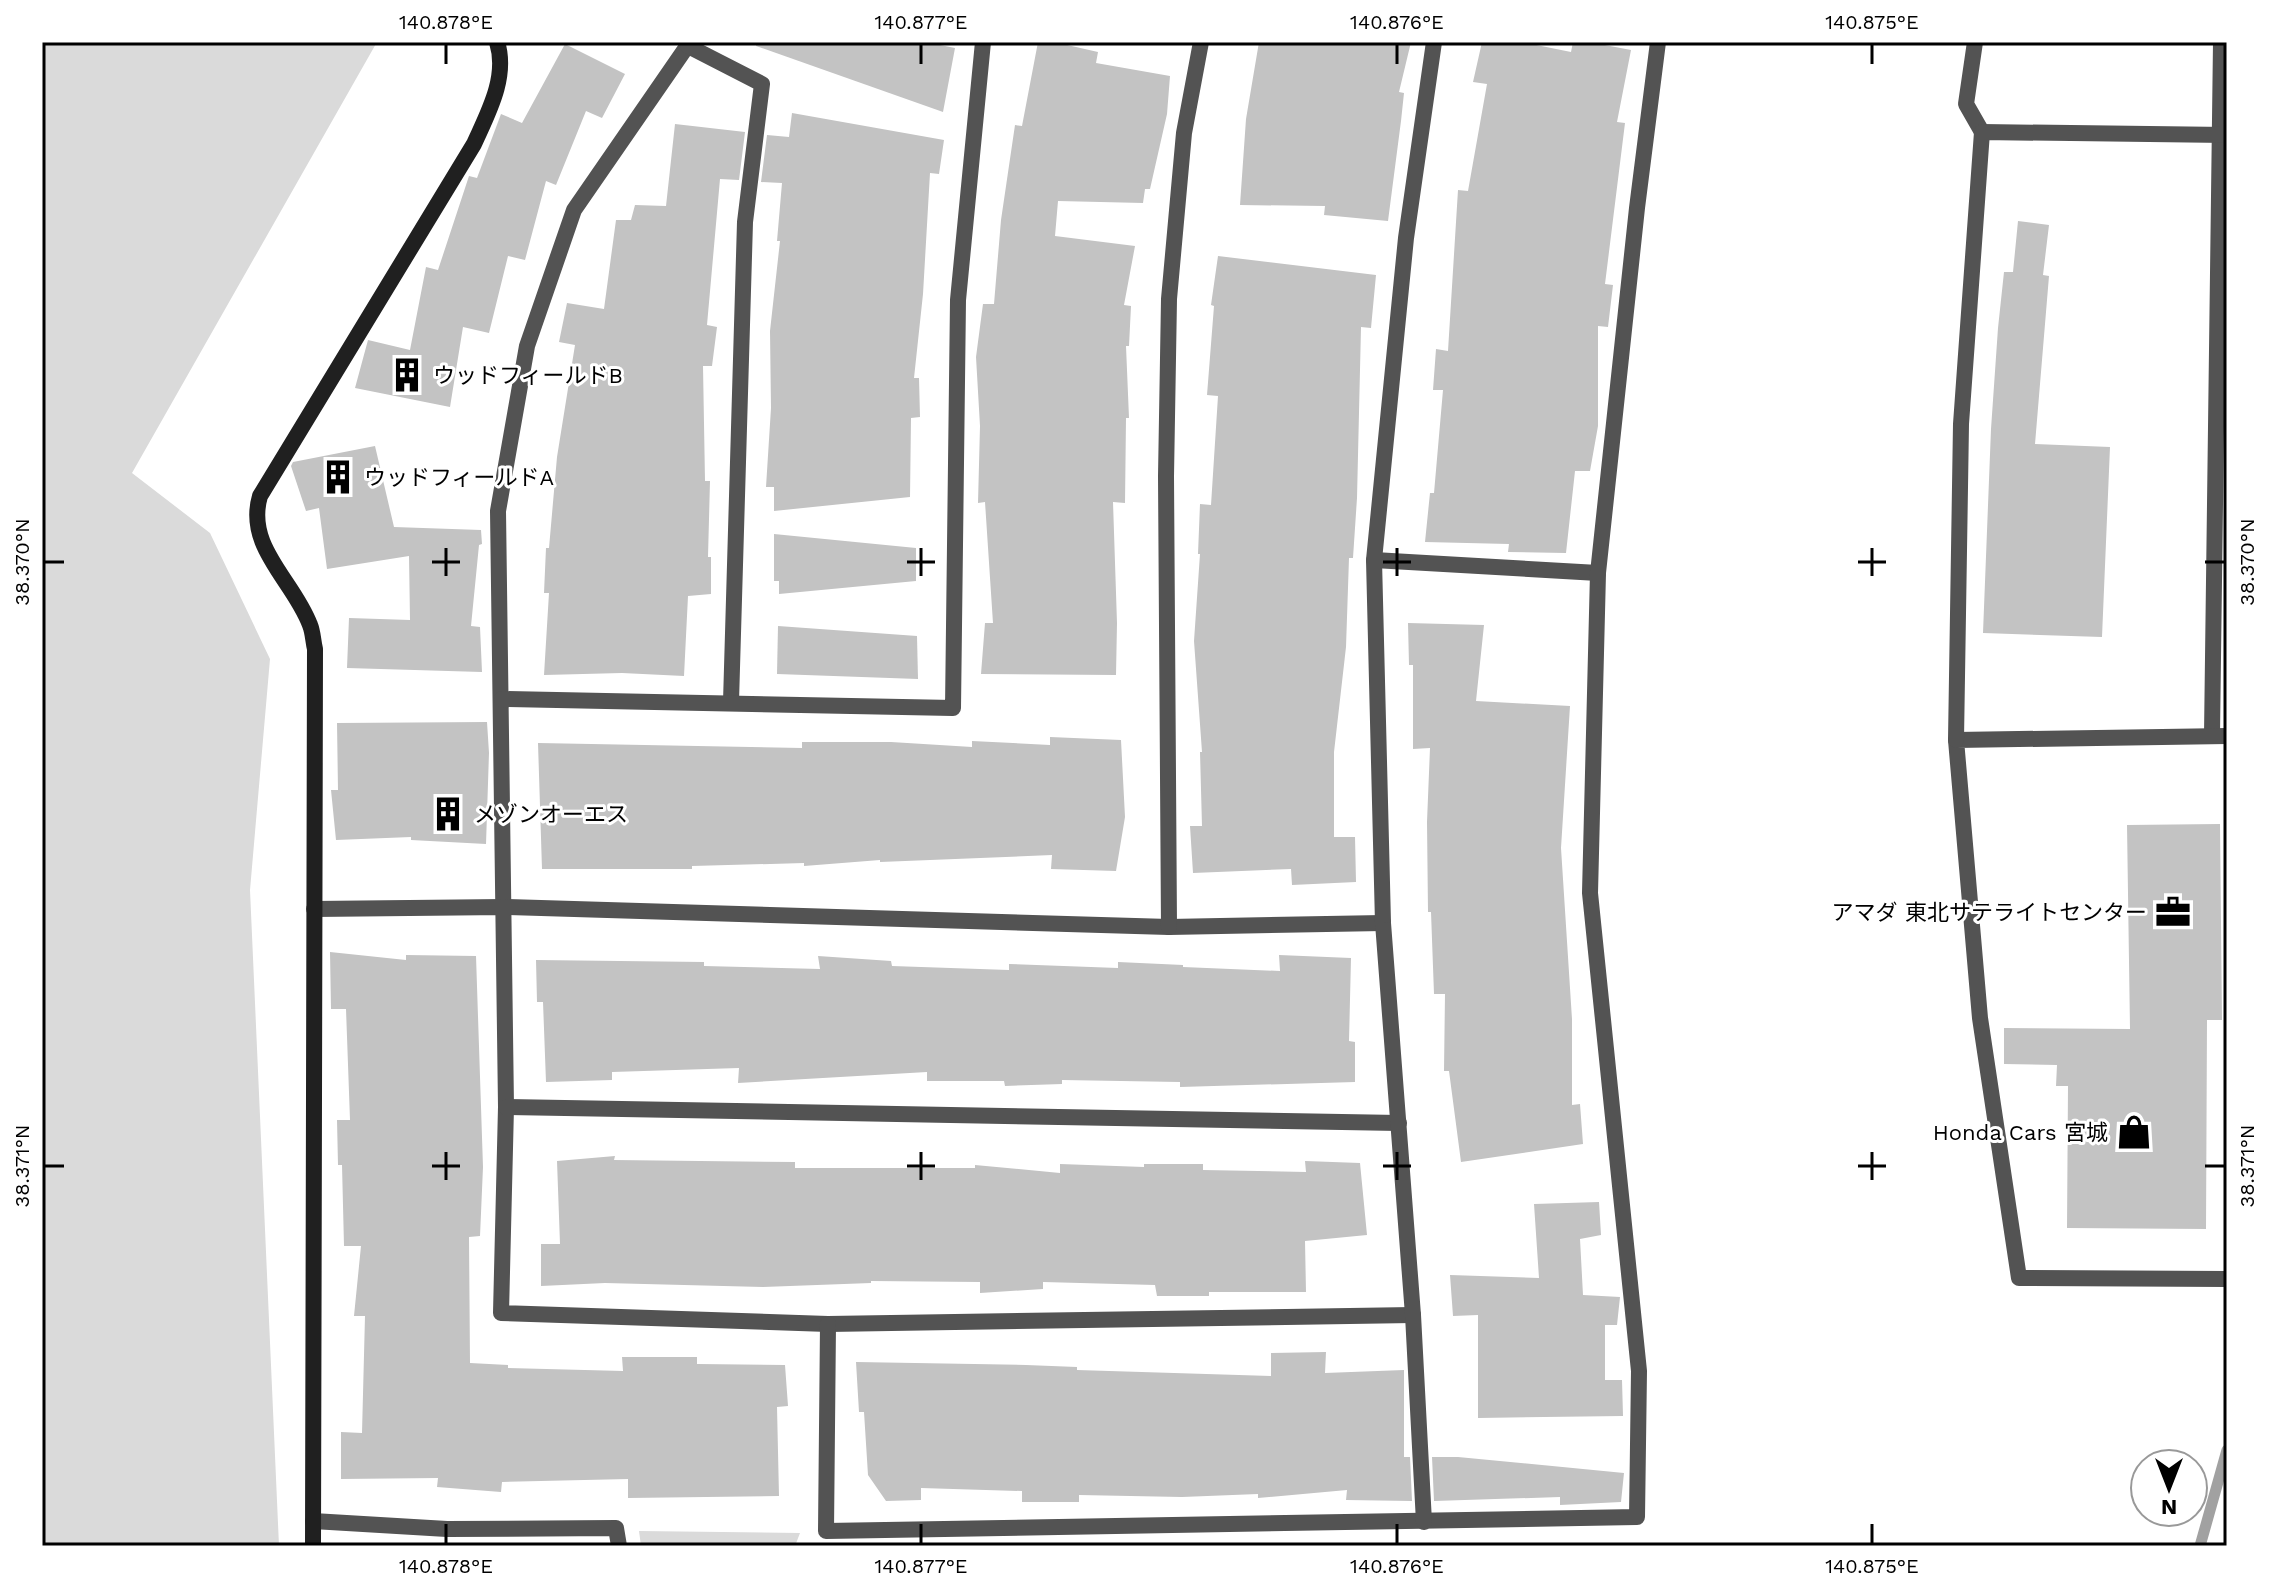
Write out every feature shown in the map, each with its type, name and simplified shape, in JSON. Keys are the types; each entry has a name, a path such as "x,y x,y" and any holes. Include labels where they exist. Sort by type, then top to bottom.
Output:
{"street":[{"path":"313,1546 315,649 310,624 258,535 255,513 260,496 474,144 496,95 500,51 497,42"},
{"path":"502,699 953,708 958,300 983,42"},
{"path":"1169,927 1166,476 1169,299 1184,133 1201,42"},
{"path":"1424,1522 1413,1315 1383,923 1374,560 1406,238 1434,42"},
{"path":"828,1324 826,1531 1637,1517 1639,1371 1590,893 1598,573 1635,223 1658,42"},
{"path":"1975,42 1966,104 1982,132 1961,424 1956,740 1980,1018 2019,1278 2227,1279"},
{"path":"1956,740 2220,736 2221,42"},
{"path":"731,702 745,222 762,84 689,44 574,210 527,346 498,511 506,1107 501,1313 828,1324 1413,1315"},
{"path":"1982,132 2222,135"},
{"path":"1374,560 1598,573"},
{"path":"314,909 504,907 1169,927 1383,923"},
{"path":"506,1107 1399,1123"},
{"path":"313,1521 448,1538 616,1528 619,1546"}],"shaded area":[{"path":"42,42 377,42 132,473 210,533 270,659 250,890 279,1546 42,1546"},
{"path":"639,1531 800,1533 795,1546 641,1546"}],"building":[{"path":"757,42 925,42 955,48 943,112 756,46"},
{"path":"1038,42 1054,42 1098,52 1096,63 1170,76 1167,114 1150,189 1145,189 1143,203 1058,201 1055,236 1135,246 1124,305 1131,306 1129,346 1126,346 1129,418 1126,418 1125,503 1113,502 1116,675 981,674 985,623 993,623 985,502 978,503 980,426 976,357 983,304 994,304 1001,220 1015,125 1022,126"},
{"path":"1259,42 1411,42 1399,92 1404,93 1388,221 1324,215 1325,206 1240,205 1246,119"},
{"path":"1482,42 1522,42 1571,52 1573,42 1589,42 1631,50 1617,122 1625,123 1605,284 1613,285 1608,327 1598,326 1598,426 1590,471 1575,471 1566,553 1508,552 1509,544 1425,542 1430,493 1434,493 1443,390 1433,390 1436,349 1448,351 1458,190 1468,191 1487,84 1473,82"},
{"path":"565,44 625,74 602,118 586,111 556,185 546,181 525,260 508,256 489,333 463,327 450,407 355,388 368,340 410,350 426,267 438,270 469,176 477,178 501,114 522,123"},
{"path":"792,113 944,140 939,174 930,173 923,294 914,378 919,378 920,417 911,418 910,497 774,511 774,487 766,487 771,408 770,331 780,241 777,241 782,183 761,182 767,135 789,137"},
{"path":"675,124 745,132 739,180 720,179 707,325 717,327 712,366 703,366 705,481 710,481 708,557 711,557 711,594 688,596 684,676 622,673 544,675 549,593 544,593 546,548 549,548 557,457 575,345 559,342 567,303 604,309 616,220 631,220 635,205 666,206"},
{"path":"2018,221 2049,225 2043,275 2049,276 2035,444 2110,447 2102,637 1983,633 1998,328 2004,272 2013,272"},
{"path":"1218,256 1376,275 1371,328 1361,327 1357,498 1353,558 1349,558 1346,647 1334,752 1334,837 1355,837 1356,882 1292,885 1291,869 1193,873 1190,826 1202,826 1202,752 1194,641 1200,504 1211,505 1218,396 1207,395 1214,306 1211,305"},
{"path":"375,446 394,527 481,530 482,544 479,545 471,626 480,627 482,672 347,668 349,618 410,620 409,556 327,569 319,508 306,511 291,466 293,462"},
{"path":"774,534 916,548 916,581 779,594 779,581 774,581"},
{"path":"1408,623 1484,625 1476,701 1570,706 1561,848 1572,1019 1572,1105 1580,1104 1583,1144 1461,1162 1449,1071 1444,1071 1445,994 1434,994 1431,912 1428,912 1430,748 1413,749 1413,665 1409,665"},
{"path":"778,626 917,636 918,679 777,674"},
{"path":"487,722 486,844 411,840 411,837 336,840 331,790 338,790 337,723"},
{"path":"1050,737 1121,740 1125,817 1116,871 1051,869 1052,855 880,860 804,866 804,863 692,866 692,869 542,869 538,743 802,748 802,742 891,742 972,747 972,741 1050,745"},
{"path":"2220,824 2222,1020 2207,1020 2206,1229 2067,1228 2068,1086 2056,1086 2057,1065 2004,1064 2004,1028 2130,1029 2127,825"},
{"path":"330,952 406,960 406,955 476,956 483,1167 480,1236 469,1237 470,1363 508,1365 508,1368 623,1371 622,1357 697,1357 697,1364 785,1365 788,1406 777,1407 779,1496 628,1498 628,1479 502,1482 501,1492 437,1487 438,1478 341,1479 341,1432 362,1433 365,1316 354,1316 361,1246 344,1246 342,1165 338,1165 337,1120 350,1120 346,1009 331,1009"},
{"path":"1279,955 1351,958 1349,1041 1355,1042 1355,1082 1180,1087 1180,1082 1062,1080 1062,1084 1005,1086 1004,1081 927,1081 927,1072 738,1083 739,1068 612,1072 612,1080 546,1082 543,1002 537,1002 536,960 704,962 704,966 820,969 818,956 891,961 892,966 1009,970 1009,964 1118,968 1118,962 1280,971"},
{"path":"615,1156 614,1160 795,1162 795,1168 975,1168 975,1165 1060,1173 1060,1164 1144,1167 1144,1164 1203,1164 1203,1170 1306,1172 1305,1161 1360,1163 1367,1235 1305,1241 1306,1292 1209,1292 1209,1296 1157,1296 1155,1285 1043,1282 1043,1289 980,1293 980,1282 871,1281 763,1287 605,1283 541,1286 541,1244 560,1244 557,1161"},
{"path":"1599,1202 1601,1235 1580,1239 1583,1295 1620,1297 1617,1325 1605,1325 1605,1380 1622,1380 1623,1416 1478,1418 1478,1315 1453,1316 1450,1275 1539,1278 1534,1204"},
{"path":"1326,1352 1325,1373 1404,1370 1404,1457 1410,1457 1412,1501 1346,1500 1347,1490 1258,1498 1258,1494 1182,1497 1079,1495 1079,1502 1022,1502 1022,1491 921,1488 921,1500 886,1501 868,1475 864,1412 859,1412 856,1362 1026,1365 1077,1367 1077,1370 1271,1376 1271,1353"},
{"path":"1432,1457 1624,1473 1621,1502 1560,1505 1560,1497 1434,1501"}],"waterway":[{"path":"2200,1546 2227,1450"}],"place":[{"name":"ウッドフィールドB","path":"407,375"},
{"name":"ウッドフィールドA","path":"338,477"},
{"name":"メゾンオーエス","path":"448,814"},
{"name":"アマダ 東北サテライトセンター","path":"2173,912"},
{"name":"Honda Cars 宮城","path":"2134,1132"}]}
